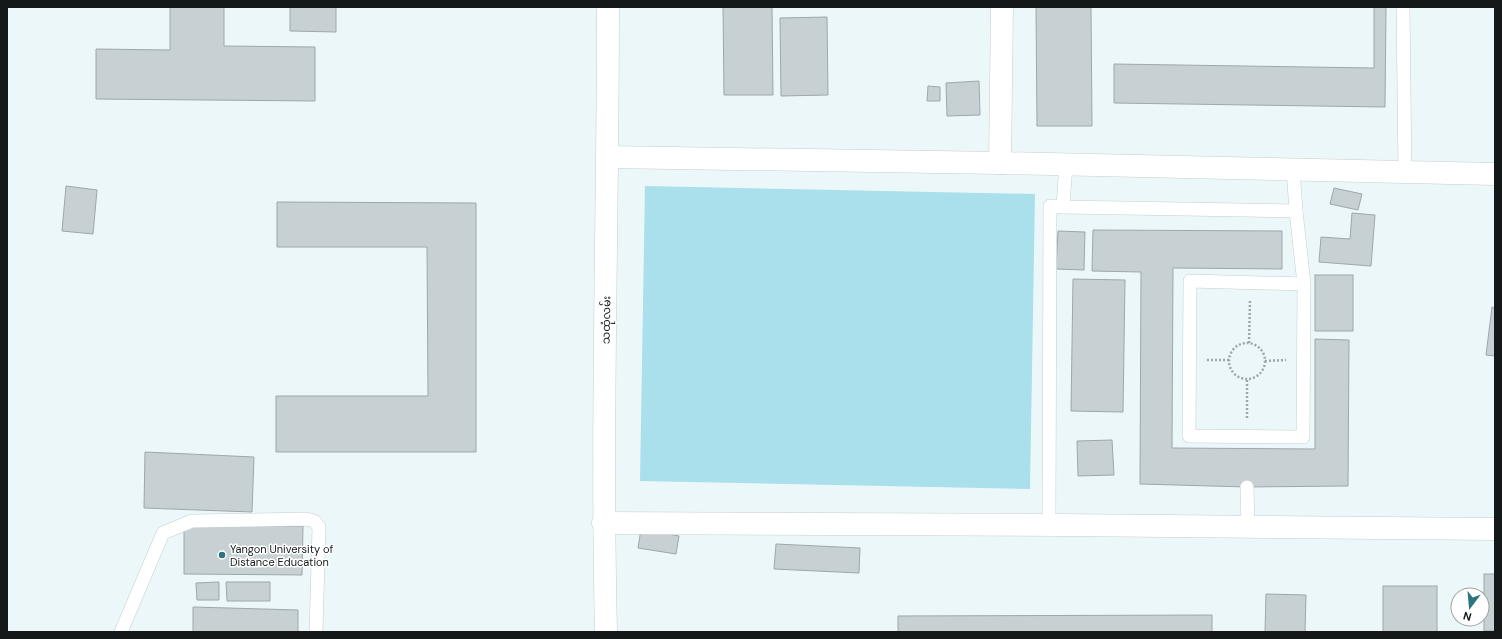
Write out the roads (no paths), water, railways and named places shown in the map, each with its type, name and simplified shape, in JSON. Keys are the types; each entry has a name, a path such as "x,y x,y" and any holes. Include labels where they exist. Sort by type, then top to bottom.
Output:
{"street":[{"name":"သထုံလမ်း","path":"606,632 603,523 608,157 608,7"},
{"path":"1000,163 1002,7"},
{"path":"608,157 1066,164 1495,174"},
{"path":"603,523 1495,529"}],"lane":[{"path":"1403,7 1405,172"},
{"path":"1063,207 1066,164"},
{"path":"1293,169 1304,284 1303,437 1245,441 1189,436 1190,281 1304,284"},
{"path":"1049,525 1050,206 1296,211"},
{"path":"1247,487 1248,527"},
{"path":"122,632 163,532 192,521 306,518 314,521 319,527 316,632"}],"place":[{"name":"Yangon University of Distance Education","path":"222,555"}]}
